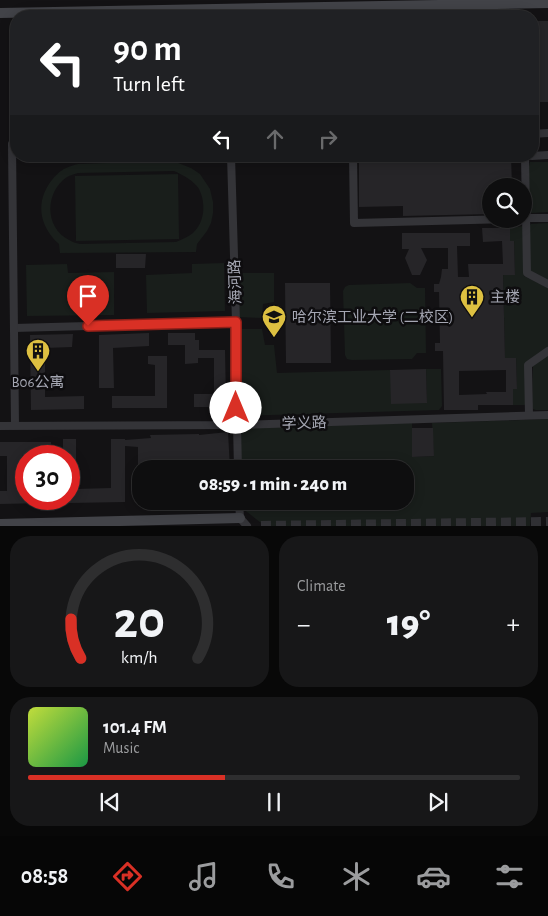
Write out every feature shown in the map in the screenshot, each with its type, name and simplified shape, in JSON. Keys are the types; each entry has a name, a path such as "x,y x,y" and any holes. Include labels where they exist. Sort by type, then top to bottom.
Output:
{"main road":[{"path":"164,10 548,3"},
{"path":"0,524 240,518"}],"street":[{"path":"12,162 15,425"},
{"name":"海河路","path":"231,162 238,460"},
{"path":"353,162 354,224 482,220"},
{"path":"525,162 525,178"},
{"path":"532,218 548,218"},
{"path":"525,228 527,273 548,284"},
{"path":"14,328 236,322"},
{"path":"529,415 528,365 548,351"},
{"name":"学义路","path":"0,426 236,425 548,415"},
{"path":"240,510 240,518 247,526"}],"shaded area":[{"path":"176,162 200,174 210,189 213,202 211,223 197,244 196,252 60,253 59,244 44,224 41,208 42,200 49,184 56,175 66,168 78,164","holes":["174,171 188,178 197,186 201,194 203,200 202,218 197,229 176,242 80,244 70,241 61,234 55,227 52,218 51,200 60,183 71,175 78,173"]},
{"path":"530,162 548,162 548,212 532,213 532,178 529,178"},
{"path":"178,174 179,239 76,241 75,176"},
{"path":"548,223 548,280 531,271 529,265 529,228 532,228 532,224"},
{"path":"510,228 523,228 524,276 548,288 548,347 526,362 526,405 513,405 513,389 517,389 516,359 505,358 503,275 515,274 514,241 510,241"},
{"path":"224,263 225,311 147,313 146,275 192,273 192,264"},
{"path":"67,264 68,273 114,272 114,315 27,316 26,265"},
{"path":"237,273 274,273 274,302 263,304 262,318 238,317"},
{"path":"410,283 417,288 425,288 426,353 417,353 412,359 347,359 345,355 343,291 345,287 349,285"},
{"path":"237,329 262,329 265,345 274,345 277,373 390,370 427,403 426,369 441,369 442,406 439,410 240,416"},
{"path":"548,354 548,410 536,410 533,409 532,405 533,365"},
{"path":"548,419 548,512 531,513 530,526 265,526 245,510 414,510 414,460 241,460 241,426 412,423 413,457 434,456 432,423"}],"building":[{"path":"539,21 548,21 548,102 539,102"},
{"path":"359,162 511,162 512,178 482,178 482,214 403,216 403,206 359,207"},
{"name":"主楼","path":"482,228 510,228 510,241 514,241 515,275 503,275 505,358 516,358 517,389 513,389 513,405 478,405 478,410 444,410 443,351 435,351 435,343 440,343 439,292 434,292 434,284 439,284 442,269 448,269 448,248 421,248 427,260 420,275 412,275 405,258 409,249 402,249 402,233 470,233 470,246 457,246 458,277 469,277 468,264 503,264 502,241 483,242","holes":["506,370 506,392 486,392 487,394 459,395 459,371"]},
{"path":"116,254 146,254 145,268 116,268"},
{"path":"285,283 330,283 331,363 286,363"},
{"path":"149,333 149,346 113,348 114,388 99,388 99,335"},
{"path":"168,333 195,333 195,340 199,340 199,350 225,350 226,401 218,401 218,407 194,407 194,394 214,394 214,358 198,358 198,363 185,364 185,345 168,345"},
{"name":"B06公寓","path":"73,334 72,347 45,348 45,397 84,396 84,409 31,410 30,335"},
{"path":"148,356 167,356 167,408 112,408 112,396 155,396 155,365 148,364"},
{"path":"426,369 427,403 391,404 390,370"},
{"path":"412,428 433,428 434,456 412,457"},
{"path":"228,432 230,460 138,460 138,447 125,446 125,502 80,503 80,489 111,488 111,439 151,438 150,435 199,435"},
{"path":"63,439 76,439 76,445 63,445"},
{"path":"0,442 51,442 51,445 15,445 15,504 0,504 0,491 7,491 7,456 0,456"}],"tunnel":[{"path":"261,526 548,522"}],"place":[{"name":"主楼","path":"472,318"},
{"name":"哈尔滨工业大学 (二校区)","path":"274,338"},
{"name":"B06公寓","path":"38,372"}],"route":[{"path":"88,326 236,322 236,408"}]}
